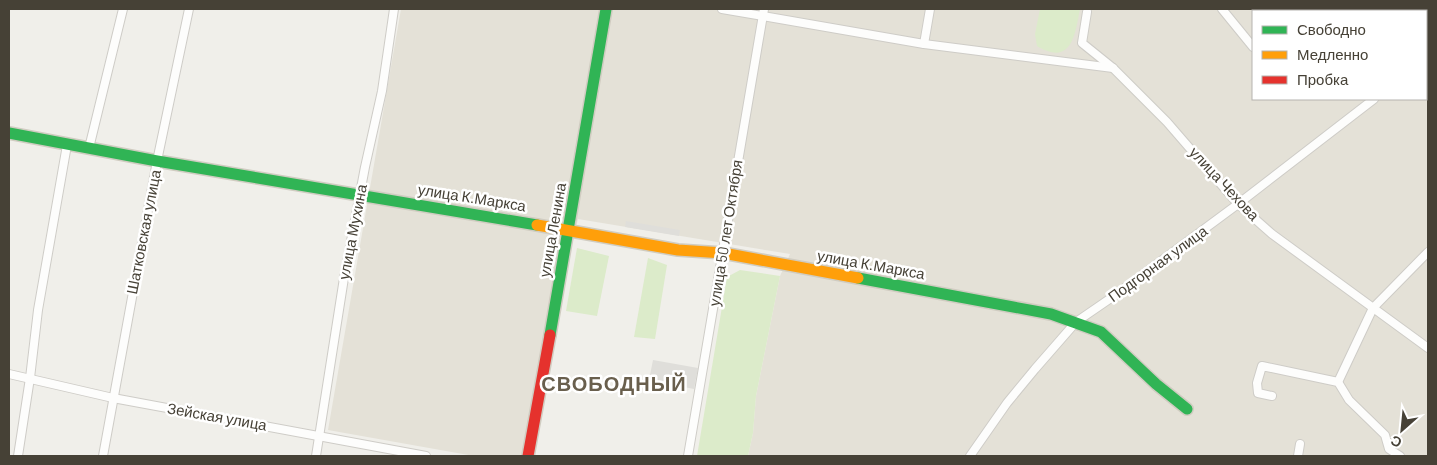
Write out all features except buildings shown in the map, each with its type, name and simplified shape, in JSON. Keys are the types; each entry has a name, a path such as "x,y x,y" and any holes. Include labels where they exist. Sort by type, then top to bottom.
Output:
{"street":[{"path":"89,148 123,9"},
{"name":"Шатковская улица","path":"103,456 157,161 189,9"},
{"name":"улица Мухина","path":"316,456 344,278 365,167 382,91 394,9"},
{"name":"улица Ленина","path":"528,456 569,230 606,9"},
{"path":"722,9 763,12 924,44 1113,68"},
{"path":"924,44 930,9"},
{"path":"1222,9 1252,46"},
{"name":"улица 50 лет Октября","path":"688,456 763,12"},
{"name":"улица Чехова","path":"1087,12 1082,43 1113,68 1167,122 1238,204 1272,234 1428,348"},
{"name":"Подгорная улица","path":"970,456 1007,403 1076,322 1112,298 1238,204 1373,100"},
{"name":"улица К.Маркса","path":"9,133 157,161 678,250 723,253 1051,314 1101,332 1156,384 1187,409"},
{"path":"18,456 38,310 67,145"},
{"path":"1338,382 1373,308 1428,252"},
{"path":"1272,396 1258,393 1262,366 1338,382 1349,400 1385,435 1389,449 1400,456"},
{"name":"Зейская улица","path":"9,374 113,398 426,456"},
{"path":"1298,456 1300,444"}],"shaded area":[{"path":"401,9 1428,9 1428,456 748,456 753,433 756,396 780,276 790,254 578,219 522,456 474,456 328,430"},
{"path":"626,221 680,230 679,236 625,227"},
{"path":"653,360 698,368 694,389 649,380"}],"green space":[{"path":"1040,9 1080,9 1073,37 1070,45 1065,50 1058,53 1037,46 1035,34"},
{"path":"577,248 609,256 597,316 566,311"},
{"path":"648,258 667,265 655,339 634,337"},
{"path":"740,270 780,276 756,396 753,433 748,456 697,456 727,277"}],"traffic: fast":[{"path":"550,335 606,9"},
{"path":"9,133 157,161 537,225"},
{"path":"858,278 1051,314 1101,332 1156,384 1187,409"}],"traffic: slow":[{"path":"537,225 678,250 723,253 858,278"}],"traffic: jam":[{"path":"528,456 550,335"}],"district":[{"name":"СВОБОДНЫЙ","path":"614,384"}]}
